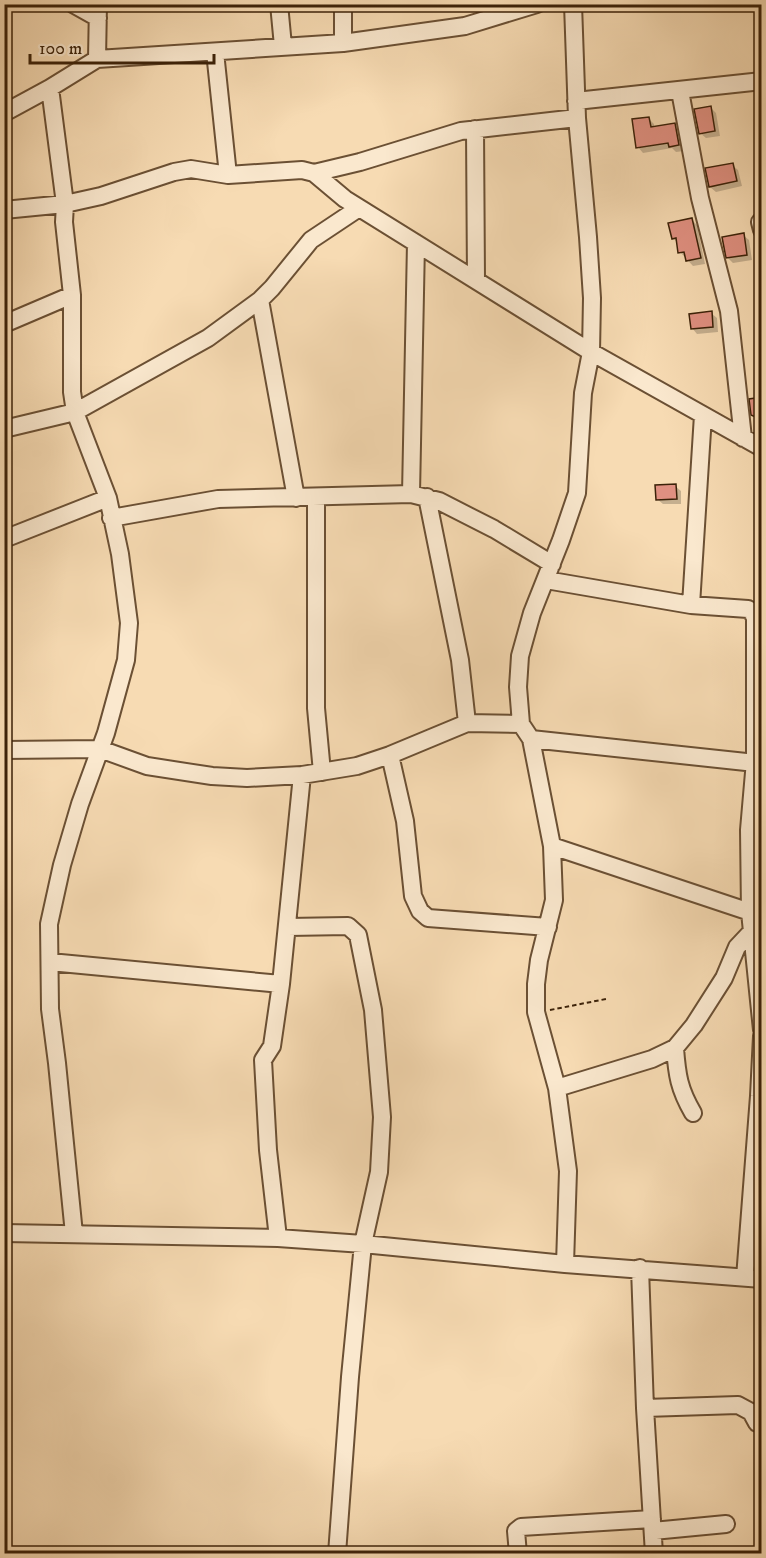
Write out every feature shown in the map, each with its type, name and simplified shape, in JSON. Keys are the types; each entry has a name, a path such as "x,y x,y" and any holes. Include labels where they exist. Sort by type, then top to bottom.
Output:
{"street":[{"path":"73,4 98,11 97,60"},
{"path":"279,4 283,46"},
{"path":"343,4 343,44"},
{"path":"4,113 97,60 283,46 343,44 465,26 537,4"},
{"path":"565,1264 568,1171 556,1088 536,1012 539,960 554,900 552,846 531,739 521,724 518,687 520,656 532,613 577,493 582,393 591,352 592,298 577,110 573,4"},
{"path":"215,52 228,175"},
{"path":"314,173 360,162 461,131 680,91 762,81"},
{"path":"50,88 65,204 64,222 72,295 72,392 75,412 108,498 120,554 129,623 126,660 106,733 80,804 62,865 49,924 50,1009 74,1234"},
{"path":"680,91 700,198 729,311 743,438"},
{"path":"475,129 476,280"},
{"path":"4,210 65,204 101,196 174,172 191,169 228,175 302,170 314,173 345,199 591,352 762,448"},
{"path":"4,429 75,412 208,338 260,300 311,240 359,208"},
{"path":"762,220 760,222 762,230"},
{"path":"416,243 419,496 460,660 467,723"},
{"path":"4,324 72,295"},
{"path":"260,300 296,498"},
{"path":"691,605 703,416"},
{"path":"111,518 218,499 419,496 439,501 494,529 549,572 691,605 748,609 752,612 755,627 758,761 748,830 750,912 762,1030"},
{"path":"4,540 108,498"},
{"path":"316,498 316,708 322,772"},
{"path":"4,750 100,749 147,766 212,776 248,778 302,775 357,766 467,723 521,724"},
{"path":"531,739 746,762 758,761"},
{"path":"390,755 405,821 413,896 420,911 428,918 548,927"},
{"path":"278,1238 268,1150 263,1060 272,1046 281,984 302,775"},
{"path":"552,846 750,912"},
{"path":"288,927 348,926 358,934 373,1010 382,1117 379,1172 363,1244 350,1377 337,1554"},
{"path":"556,1088 652,1059 675,1048 694,1025 724,978 737,947 753,930"},
{"path":"50,962 281,984"},
{"path":"744,1278 762,1036"},
{"path":"675,1048 677,1080 693,1113"},
{"path":"4,1233 278,1238 762,1279"},
{"path":"640,1268 645,1408 654,1554"},
{"path":"645,1408 738,1405 751,1412 757,1423"},
{"path":"518,1554 516,1532 521,1527 726,1524"}],"path":[{"path":"536,1012 606,999"}],"building":[{"path":"711,106 715,131 699,134 694,109"},
{"path":"649,117 651,127 675,123 679,145 669,147 668,143 636,148 632,119"},
{"path":"733,163 737,181 709,187 705,168"},
{"path":"692,218 701,258 686,261 684,252 678,253 676,238 672,239 668,223"},
{"path":"744,233 747,255 726,258 722,237"},
{"path":"712,311 713,327 691,329 689,314"},
{"path":"762,397 762,420 751,415 749,399"},
{"path":"676,484 677,499 656,500 655,485"}]}
